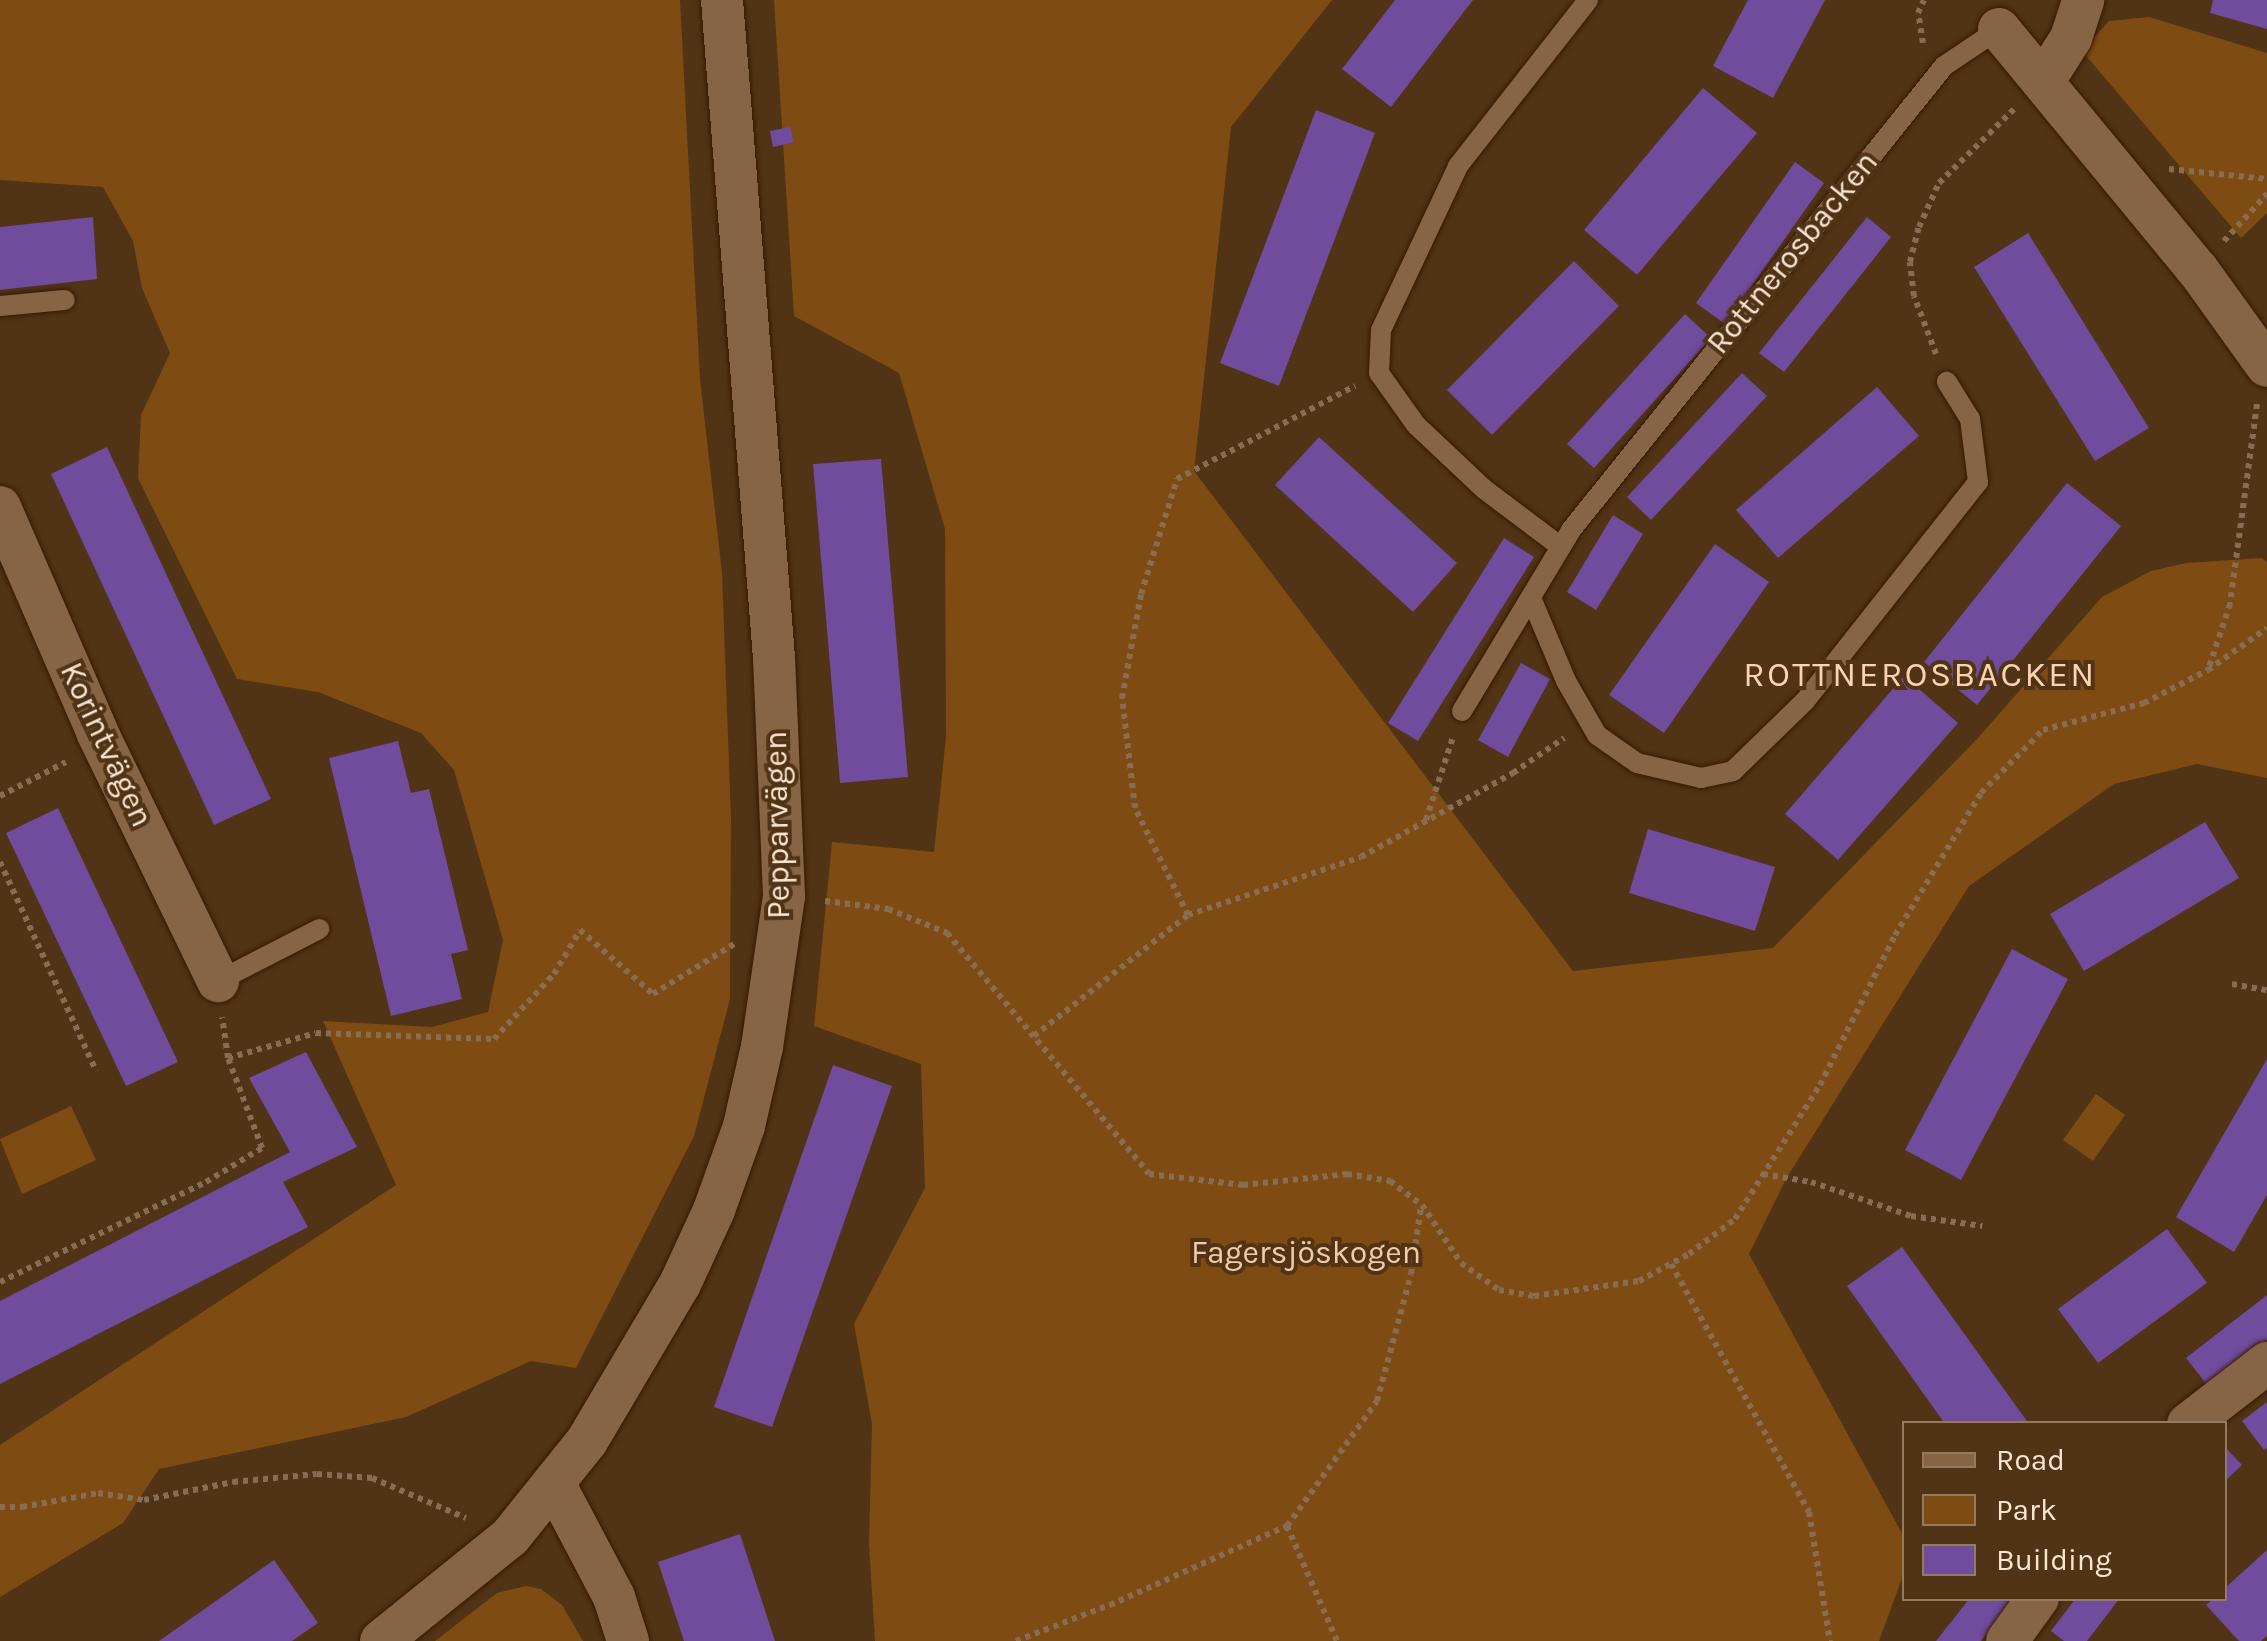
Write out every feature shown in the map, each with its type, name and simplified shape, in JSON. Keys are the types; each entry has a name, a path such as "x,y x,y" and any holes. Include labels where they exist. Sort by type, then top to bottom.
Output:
{"street":[{"name":"Pepparvägen","path":"381,1641 510,1538 555,1485 634,1364 680,1284 714,1210 744,1126 764,1032 784,896 774,658 722,0"},
{"path":"2044,79 2071,38 2082,0"},
{"name":"Rottnerosbacken","path":"2000,29 2138,194 2265,362"},
{"name":"Korintvägen","path":"0,506 102,742 218,981"},
{"path":"2192,1421 2267,1364"},
{"path":"555,1485 614,1597 628,1641"},
{"path":"2007,1641 2036,1601"}],"lane":[{"path":"1561,547 1484,489 1416,426 1379,373 1381,330 1458,166 1588,0"},
{"name":"Rottnerosbacken","path":"1462,711 1561,547 1944,66 2000,29"},
{"path":"0,306 65,300"},
{"path":"1531,598 1566,681 1597,735 1637,763 1701,778 1733,770 1805,702 1978,482 1970,419 1947,382"},
{"path":"218,981 319,930"}],"path":[{"path":"1924,0 1918,13 1924,46 1944,66"},
{"path":"1947,382 1914,296 1910,262 1919,228 1939,183 2044,79"},
{"path":"2138,194 2168,168 2267,179"},
{"path":"2198,270 2267,194"},
{"path":"2208,670 2230,604 2265,362"},
{"path":"1188,915 1135,808 1122,698 1141,594 1177,479 1379,373"},
{"path":"784,896 888,909 948,933 1150,1174 1243,1185 1347,1174 1390,1180 1422,1206 1461,1263 1499,1290 1534,1296 1639,1280 1672,1264 1734,1218 1820,1084 1895,934 1981,793 2043,730 2144,703 2208,670 2267,628"},
{"path":"1426,822 1462,711"},
{"path":"1034,1036 1188,915 1361,858 1513,773 1589,721"},
{"path":"0,796 102,742"},
{"path":"0,862 96,1071"},
{"path":"228,1058 316,1033 494,1039 554,974 580,930 653,994 748,935"},
{"path":"0,1282 206,1182 262,1148 228,1058 218,981"},
{"path":"2232,984 2267,990"},
{"path":"1763,1174 1811,1182 1912,1216 1982,1226"},
{"path":"1016,1641 1110,1605 1287,1526 1378,1401 1411,1274 1422,1206"},
{"path":"1672,1264 1809,1512 1830,1641"},
{"path":"0,1506 22,1508 98,1493 144,1500 233,1482 316,1474 372,1478 471,1520"},
{"path":"1287,1526 1337,1641"}],"green space":[{"path":"0,0 680,0 700,379 722,573 731,817 730,999 694,1136 576,1368 531,1361 406,1417 159,1469 123,1523 0,1597 0,1445 396,1185 323,1021 432,1027 488,1012 503,940 454,770 421,733 318,692 237,679 138,478 141,415 170,353 142,288 133,241 103,187 0,180"},
{"name":"Fagersjöskogen","path":"774,0 1332,0 1231,127 1194,471 1573,971 1773,948 1977,739 2102,597 2151,571 2186,563 2262,558 2267,562 2267,778 2197,764 2114,784 1969,886 1786,1179 1749,1254 1902,1533 1902,1578 1879,1641 875,1641 869,1544 872,1424 854,1324 925,1188 921,1064 814,1026 832,842 934,852 946,737 945,529 899,373 794,316"},
{"path":"2149,17 2267,53 2267,213 2241,238 2082,51 2109,21"},
{"path":"2096,1094 2125,1115 2093,1161 2063,1140"},
{"path":"71,1106 96,1160 22,1194 0,1139"},
{"path":"526,1586 541,1589 562,1605 583,1641 435,1641 497,1593"}],"building":[{"path":"1395,0 1473,0 1391,107 1342,69"},
{"path":"1748,0 1825,0 1773,98 1713,66"},
{"path":"2213,0 2267,0 2267,29 2210,13"},
{"path":"1703,88 1757,133 1637,275 1584,230"},
{"path":"1316,110 1375,133 1279,386 1220,363"},
{"path":"790,127 794,142 773,147 770,131"},
{"path":"1795,162 1824,183 1725,324 1696,303"},
{"path":"93,217 97,279 0,290 0,227"},
{"path":"1867,217 1891,237 1784,372 1759,353"},
{"path":"2028,233 2149,428 2095,461 1974,267"},
{"path":"1574,261 1619,306 1492,435 1447,390"},
{"path":"1685,314 1711,338 1594,468 1567,444"},
{"path":"1742,373 1767,396 1651,520 1627,497"},
{"path":"1877,387 1919,436 1778,558 1736,510"},
{"path":"1319,437 1457,563 1413,612 1275,485"},
{"path":"107,447 271,799 214,825 51,474"},
{"path":"881,459 908,777 840,783 813,464"},
{"path":"2067,483 2121,526 1977,705 1924,662"},
{"path":"1613,515 1643,534 1596,610 1567,592"},
{"path":"1504,538 1534,557 1418,741 1388,723"},
{"path":"1715,544 1769,582 1664,733 1609,695"},
{"path":"1521,663 1550,679 1508,757 1478,740"},
{"path":"1904,676 1958,723 1838,860 1785,814"},
{"path":"398,741 411,793 429,789 468,950 451,954 462,999 391,1016 329,758"},
{"path":"58,808 178,1062 126,1086 6,833"},
{"path":"2205,822 2239,878 2084,971 2050,914"},
{"path":"1648,829 1775,867 1755,931 1629,893"},
{"path":"2012,949 2068,979 1961,1180 1905,1150"},
{"path":"306,1052 357,1147 283,1182 308,1227 0,1384 0,1301 290,1152 249,1078"},
{"path":"2267,1059 2267,1195 2234,1252 2176,1217"},
{"path":"833,1065 892,1086 772,1427 714,1407"},
{"path":"2167,1229 2207,1283 2098,1363 2058,1309"},
{"path":"1902,1247 2027,1421 1943,1421 1847,1286"},
{"path":"2267,1295 2267,1340 2208,1386 2186,1358"},
{"path":"2267,1402 2267,1448 2264,1450 2242,1421"},
{"path":"2227,1449 2242,1465 2227,1479"},
{"path":"740,1534 775,1641 684,1641 658,1562"},
{"path":"2267,1550 2267,1636 2261,1641 2239,1641 2206,1605 2211,1601 2227,1601 2227,1586"},
{"path":"274,1560 318,1623 292,1641 159,1641"},
{"path":"1968,1601 2012,1601 1981,1641 1936,1641"},
{"path":"2074,1601 2118,1601 2087,1641 2064,1641 2051,1631"}],"district":[{"name":"ROTTNEROSBACKEN","path":"1920,675"}]}
